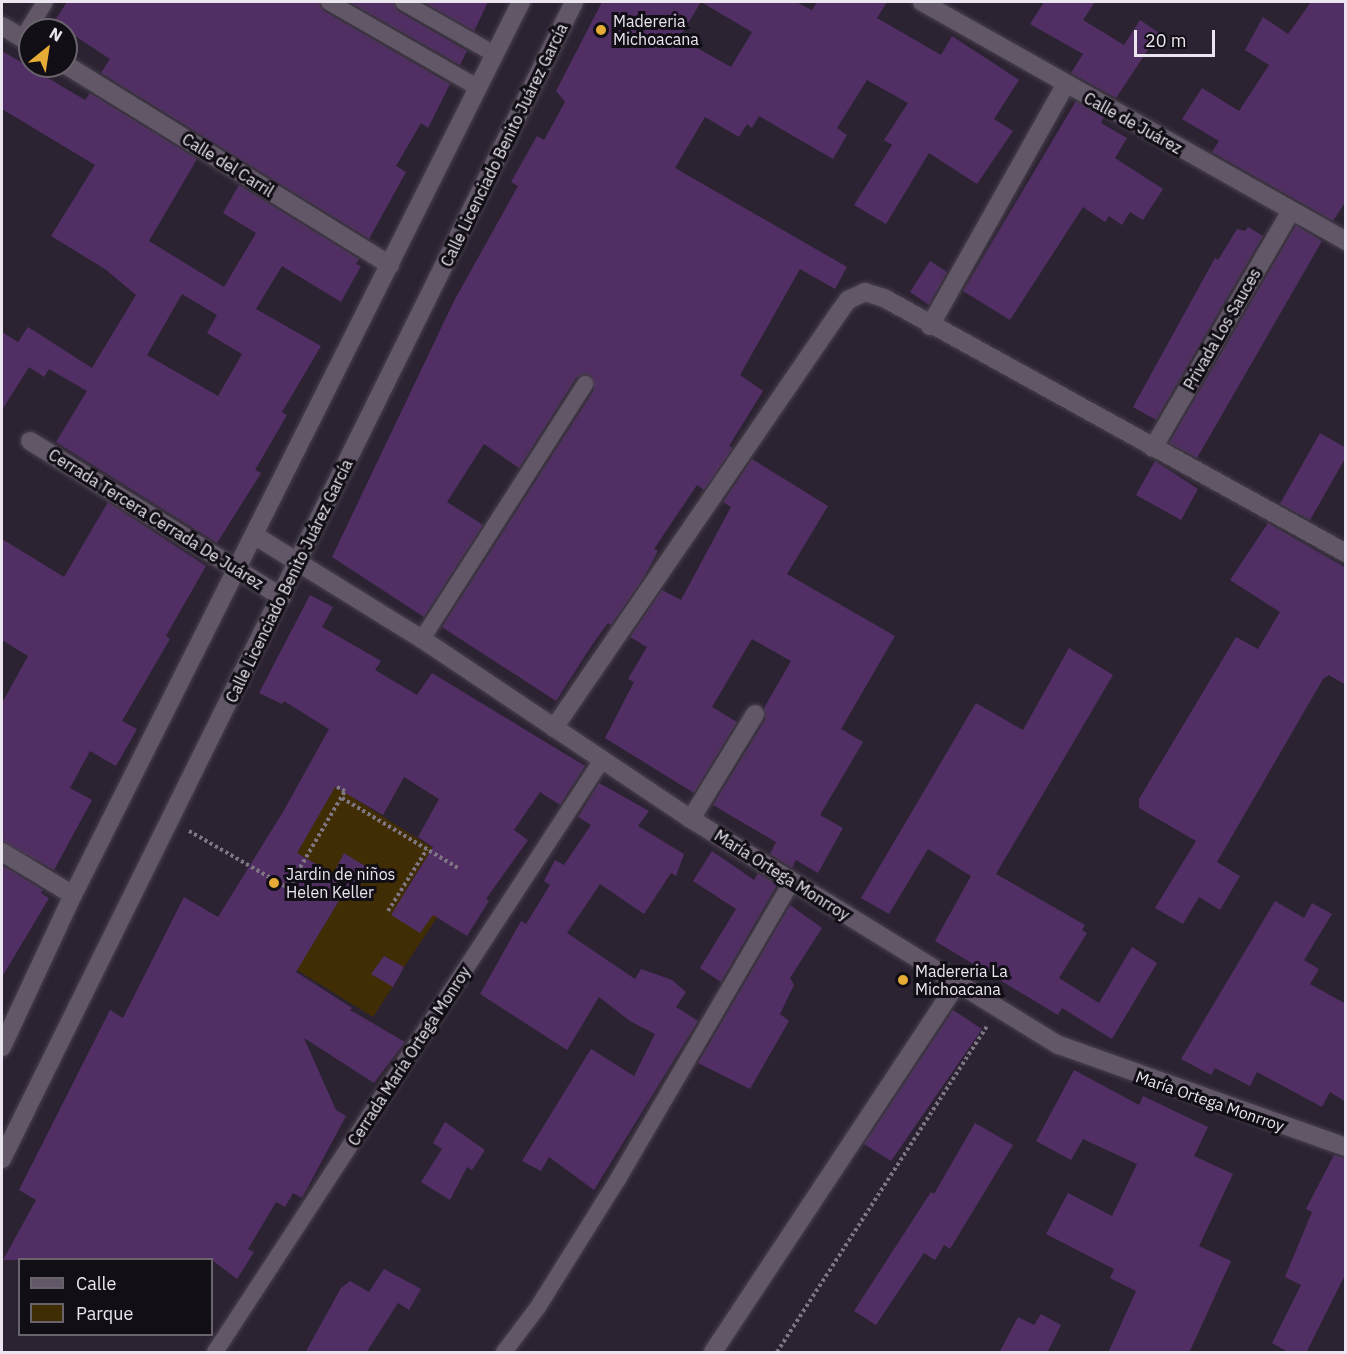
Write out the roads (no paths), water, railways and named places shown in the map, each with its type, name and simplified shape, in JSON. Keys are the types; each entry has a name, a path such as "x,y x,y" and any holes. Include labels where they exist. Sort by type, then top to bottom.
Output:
{"street":[{"path":"2,1047 8,1018 73,895 520,2"},
{"name":"Calle Licenciado Benito Juárez García","path":"2,1159 282,597 296,562 380,400 574,2"},
{"name":"Calle de Juárez","path":"922,2 1065,85 1346,241"},
{"path":"2,26 18,35"},
{"name":"Calle del Carril","path":"78,72 390,265"},
{"path":"930,326 1065,85"},
{"name":"Privada Los Sauces","path":"1153,448 1291,211"},
{"path":"554,728 848,300 865,292 884,298 930,326 1346,553"},
{"name":"Cerrada Tercera Cerrada De Juárez","path":"30,441 282,597"},
{"name":"María Ortega Monrroy","path":"254,535 422,639 691,819 1059,1046 1346,1147"},
{"path":"691,819 755,714"},
{"path":"2,852 73,895"},
{"path":"713,1353 957,983"}],"lane":[{"path":"37,18 45,2"},
{"path":"329,2 477,87"},
{"path":"403,2 494,54"},
{"path":"422,639 585,384"},
{"name":"Cerrada María Ortega Monroy","path":"215,1353 602,760"},
{"path":"504,1353 518,1329 538,1307 618,1179 792,881"}],"place":[{"name":"Madereria Michoacana","path":"601,30"},
{"name":"Jardin de niños Helen Keller","path":"274,883"},
{"name":"Madereria La Michoacana","path":"903,980"}]}
